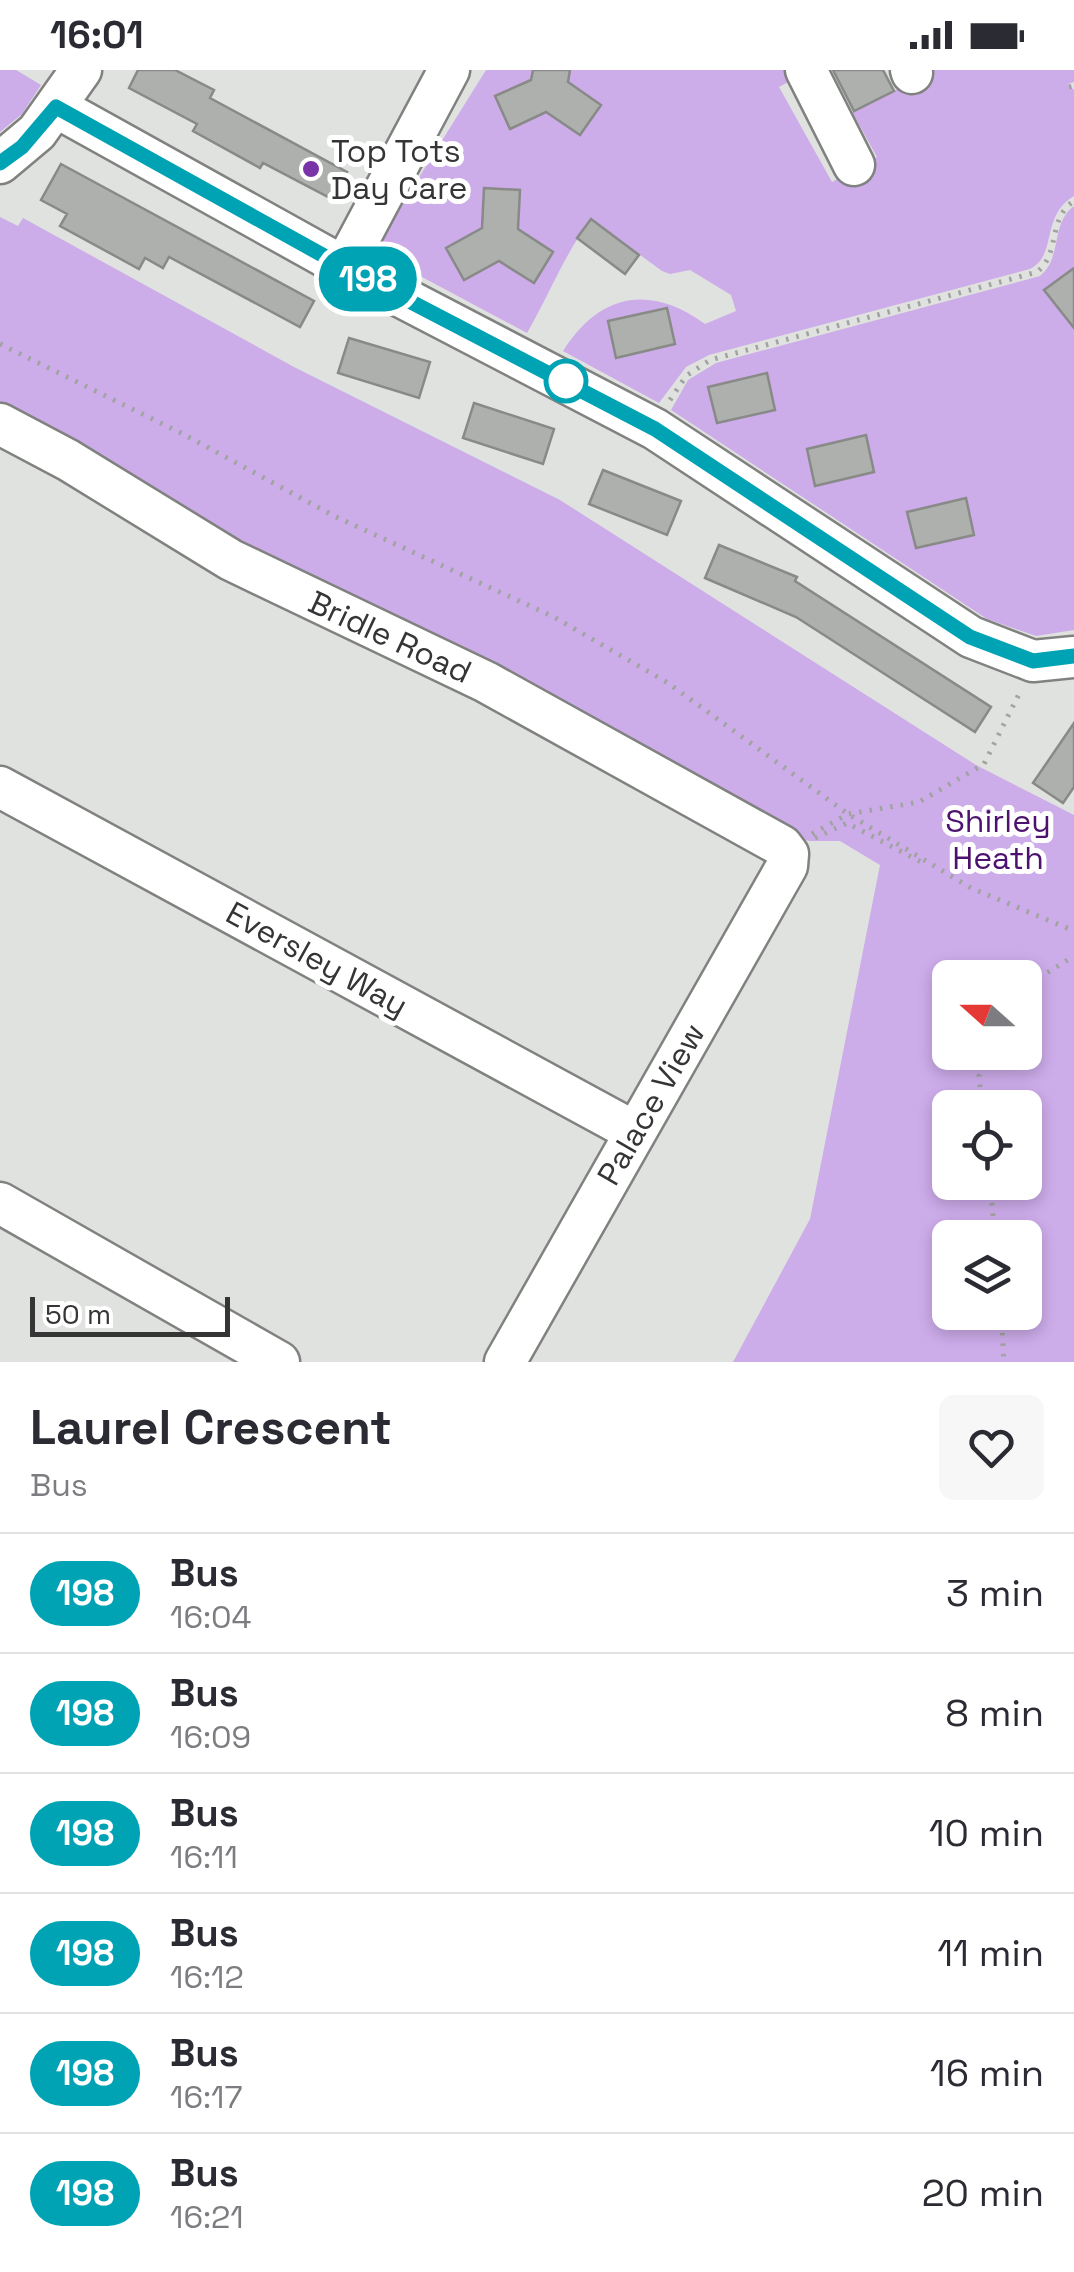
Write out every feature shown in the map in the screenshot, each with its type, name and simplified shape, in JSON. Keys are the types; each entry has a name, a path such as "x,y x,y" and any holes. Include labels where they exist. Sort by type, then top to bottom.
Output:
{"street":[{"path":"0,163 22,147 81,70"},
{"path":"344,267 449,70"},
{"path":"806,70 854,166"},
{"path":"56,107 344,267 655,429 970,637 1033,661 1074,656"},
{"name":"Bridle Road","path":"0,424 84,469 232,560 486,682 799,842"},
{"name":"Eversley Way","path":"0,787 634,1132"},
{"name":"Palace View","path":"505,1362 787,866 788,854 799,842"},
{"path":"0,1203 279,1362"}],"path":[{"path":"655,429 686,376 710,360 1037,272 1050,255 1056,220 1074,201"},
{"path":"0,344 183,434 334,516 554,617 668,683 848,814 971,888"},
{"path":"799,842 848,814 919,802 984,764 999,740 1033,661"},
{"path":"799,842 846,823 971,888 1074,931"},
{"path":"1042,976 1074,956"},
{"path":"1002,1330 1004,1362"}],"green space":[{"path":"0,70 16,70 41,85 22,114 0,132"},
{"path":"486,70 790,70 794,79 779,87 832,182 877,157 852,112 919,78 916,70 1074,70 1074,82 1068,84 1074,90 1074,196 1063,204 1044,254 1030,269 709,355 686,367 659,403 563,351 593,317 627,301 665,303 705,324 736,311 731,295 690,270 670,274 662,271 591,219 527,333 392,261 381,251 383,235"},
{"path":"1074,206 1074,630 1036,636 987,619 671,410 688,380 716,363 1040,276 1052,260 1062,222"},
{"name":"Shirley Heath","path":"0,217 18,226 23,218 294,367 560,500 976,765 1074,815 1074,1362 733,1362 810,1219 880,865 840,841 809,841 775,830 283,572 0,412"}],"building":[{"path":"138,70 175,70 214,90 210,98 347,172 332,199 263,163 260,168 193,131 197,124 129,88"},
{"path":"533,70 570,70 568,82 601,105 580,135 546,112 510,129 495,96 531,80"},
{"path":"833,70 883,70 894,91 854,111"},
{"path":"61,164 314,301 300,327 169,257 163,268 145,258 139,269 60,226 67,214 41,200"},
{"path":"484,188 520,190 518,229 553,252 534,283 499,261 464,280 446,248 482,228"},
{"path":"591,219 639,255 625,274 577,238"},
{"path":"1074,268 1074,328 1044,290"},
{"path":"667,308 675,344 616,358 608,321"},
{"path":"349,338 430,362 419,398 338,373"},
{"path":"767,373 775,410 717,423 708,387"},
{"path":"474,403 554,429 543,464 463,438"},
{"path":"866,435 874,472 815,486 807,449"},
{"path":"603,470 681,501 667,535 589,504"},
{"path":"966,498 974,535 916,548 907,512"},
{"path":"719,545 797,577 795,581 991,707 975,732 796,617 705,578"},
{"path":"1074,723 1074,787 1063,803 1033,783"}],"bus line":[{"name":"198","path":"0,163 22,147 56,107 344,267 655,429 970,637 1033,661 1051,662 1074,656"}],"place":[{"name":"Top Tots Day Care","path":"311,169"}]}
